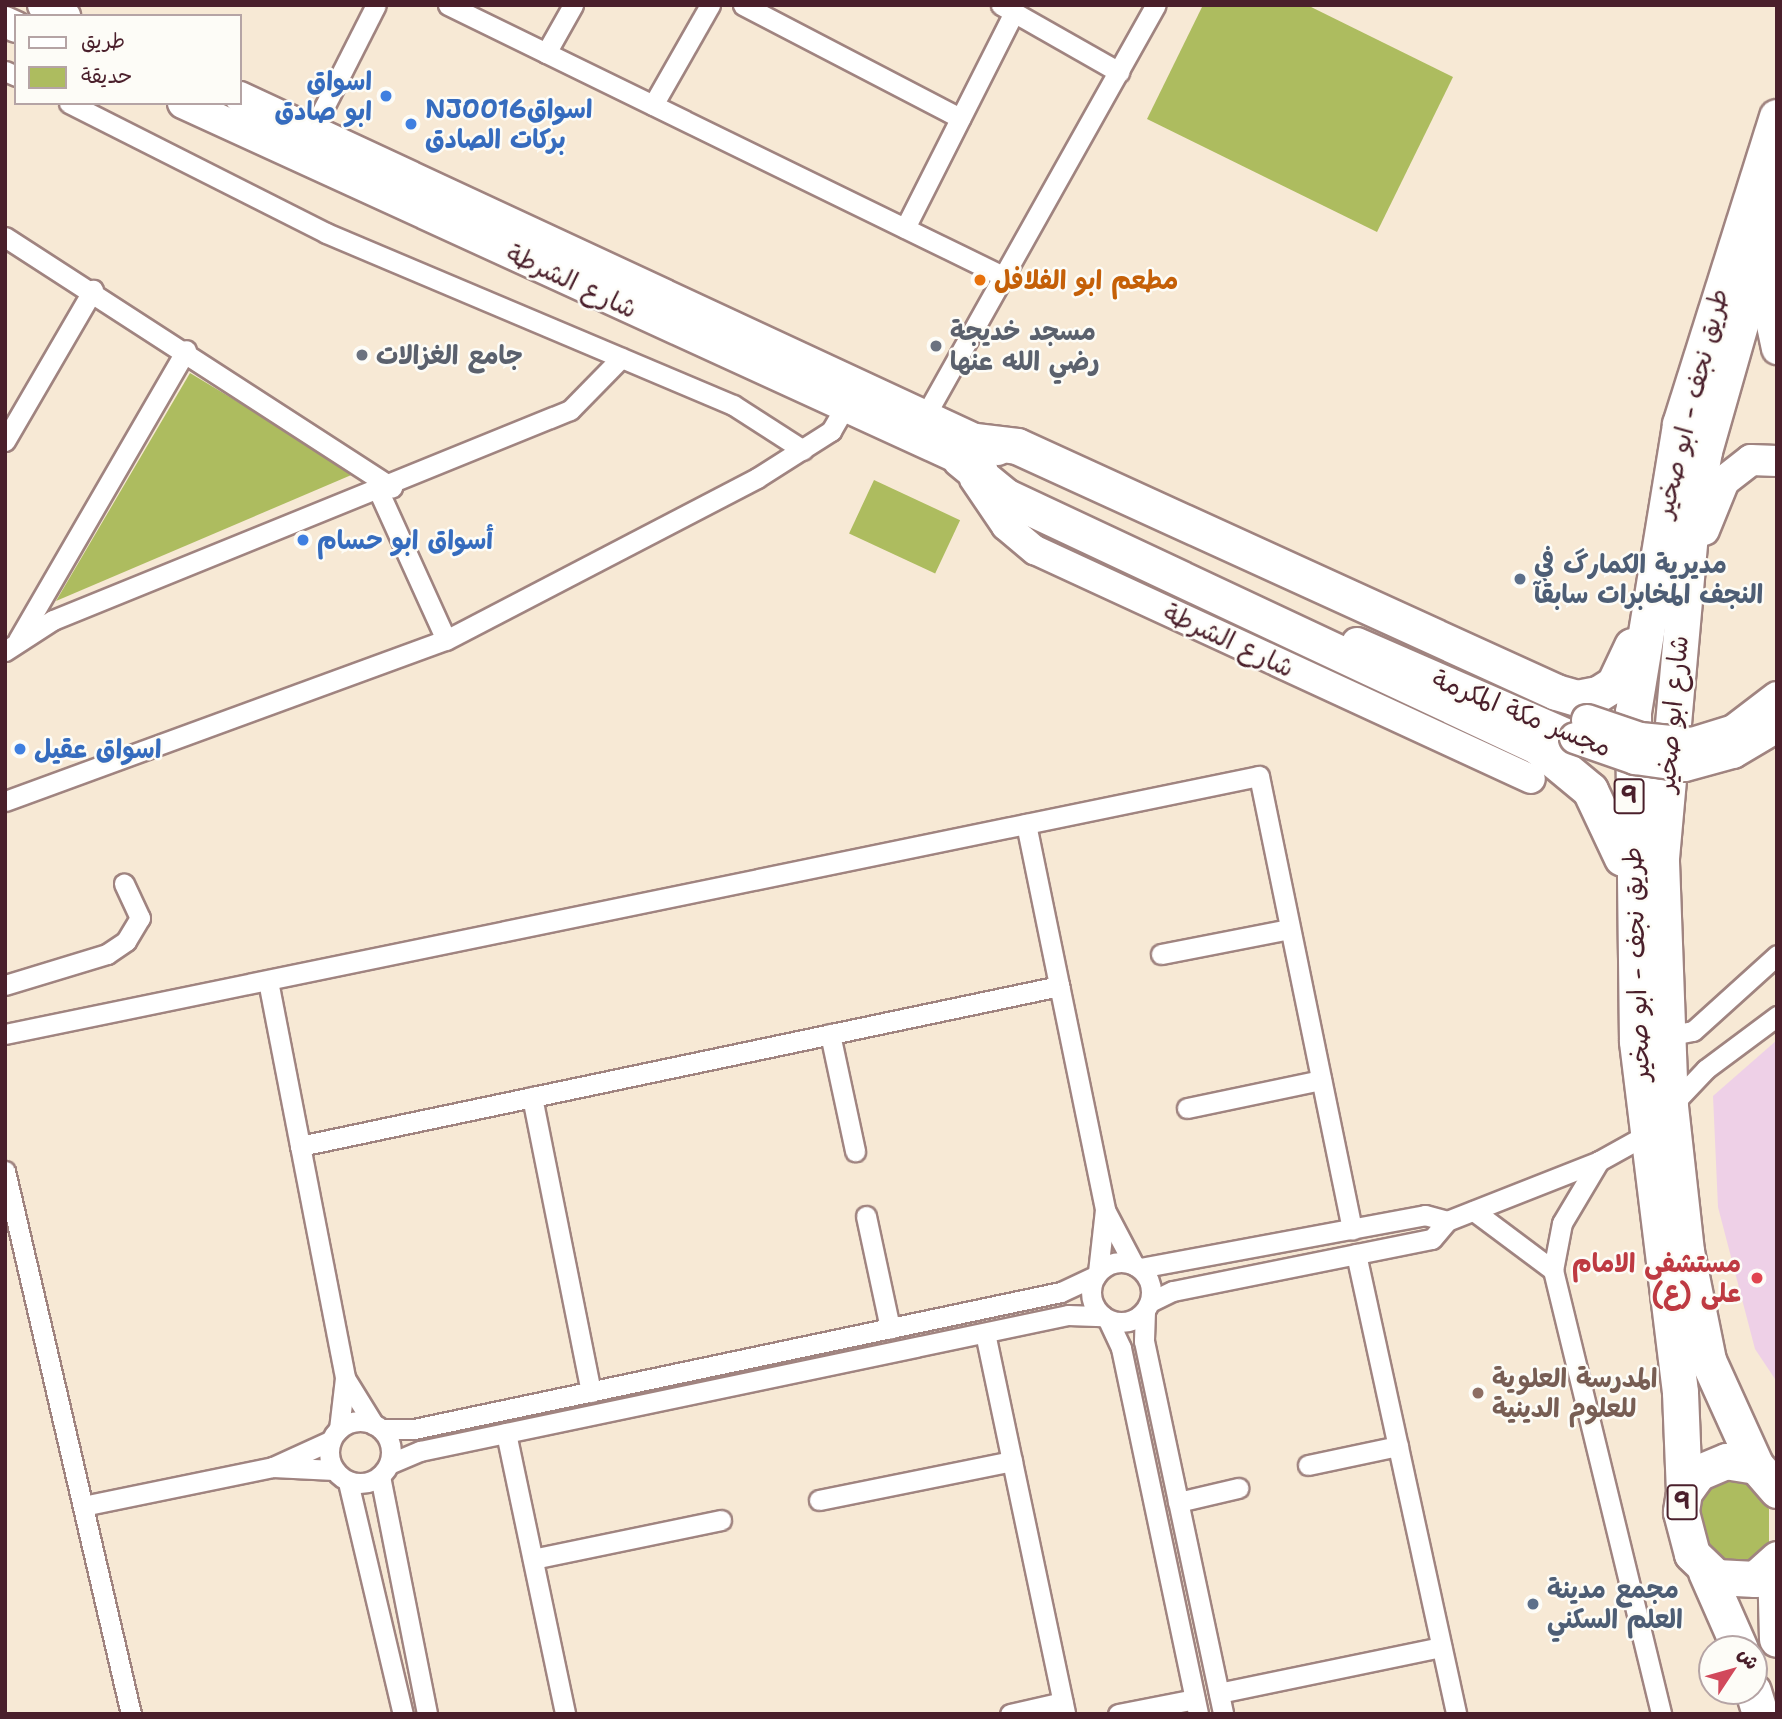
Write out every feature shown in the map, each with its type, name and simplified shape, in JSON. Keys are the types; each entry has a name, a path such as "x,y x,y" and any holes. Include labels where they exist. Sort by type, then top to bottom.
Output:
{"highway":[{"name":"طريق نجف - ابو صخير","path":"1684,1492 1680,1392 1644,1136 1629,782 1650,586 1696,359 1777,117"},
{"name":"شارع ابو صخير","path":"1670,1107 1661,858 1678,635 1704,451 1760,241 1777,195"},
{"path":"968,450 1017,446 1577,698 1614,684 1650,586"},
{"path":"968,450 1005,496 1495,724 1558,760 1590,790 1614,831 1634,914"},
{"name":"طريق نجف - ابو صخير","path":"1670,1107 1700,1330 1717,1387 1770,1481"},
{"name":"9","path":"1735,1635 1714,1576 1685,1539 1684,1492 1711,1465 1734,1460 1770,1481"},
{"path":"1714,1576 1775,1578 1777,1639"}],"main road":[{"path":"43,5 61,14"},
{"name":"شارع الشرطة","path":"242,98 312,131 559,260"},
{"name":"شارع الشرطة","path":"188,105 925,416 968,450"},
{"path":"1760,241 1758,272 1777,349"},
{"name":"شارع الشرطة","path":"599,278 845,407 968,450 1313,610"},
{"path":"1678,635 1695,590 1714,492 1751,460 1777,461"},
{"name":"مجسر مكة المكرمة","path":"1313,610 1580,729 1635,759 1685,766 1733,753 1777,727"},
{"name":"مجسر مكة المكرمة","path":"1580,729 1692,743 1734,730 1777,697"}],"street":[{"path":"312,131 376,5"},
{"path":"448,5 1003,276"},
{"path":"546,53 573,5"},
{"path":"653,105 710,5"},
{"path":"743,5 960,118"},
{"path":"925,416 1156,5"},
{"path":"905,228 960,118 1007,9 1119,72"},
{"path":"73,105 326,233 733,405 803,450"},
{"path":"5,237 186,350 386,490 446,640"},
{"path":"5,441 93,290"},
{"path":"12,646 186,350"},
{"path":"12,646 53,620 386,490 570,410 621,358"},
{"path":"5,801 446,640 675,525 831,431 845,407"},
{"name":"شارع الشرطة","path":"968,450 1006,526 1035,550 1531,779"},
{"path":"5,1034 1259,776 1352,1230"},
{"path":"1026,824 1105,1210 1151,1287 1144,1341 1223,1714"},
{"path":"5,985 107,954 126,941 140,918 124,884"},
{"path":"1161,954 1290,929"},
{"path":"1667,1036 1693,1031 1777,955"},
{"path":"268,981 345,1378 334,1435 341,1476 403,1714"},
{"path":"300,1146 1059,986"},
{"path":"1670,1107 1706,1069 1777,1016"},
{"path":"830,1034 855,1151"},
{"path":"1187,1108 1321,1080"},
{"path":"532,1097 590,1392"},
{"path":"273,1467 341,1476 385,1470 506,1433 1077,1314 1132,1321 1147,1307 1173,1291 1432,1239 1447,1221 1599,1161 1644,1136"},
{"path":"1599,1161 1562,1223 1553,1270 1661,1714"},
{"path":"5,1171 131,1714"},
{"path":"1105,1210 1091,1298 1121,1348 1197,1706 1118,1714"},
{"path":"1474,1211 1553,1270"},
{"path":"83,1506 273,1467 360,1421 378,1427 414,1429 590,1392 1070,1290 1119,1261 1137,1266 1425,1215 1447,1221"},
{"path":"866,1216 891,1328"},
{"path":"1356,1254 1456,1714"},
{"path":"985,1333 1064,1708 1014,1713"},
{"path":"345,1378 390,1445 385,1470 427,1714"},
{"path":"506,1433 565,1714"},
{"path":"1308,1465 1398,1446"},
{"path":"819,1500 1012,1461"},
{"path":"1178,1502 1238,1488"},
{"path":"533,1559 721,1520"},
{"path":"1219,1693 1441,1647"}],"shaded area":[{"name":"مستشفی الامام علی (ع)","path":"1777,1040 1777,1382 1755,1349 1718,1207 1713,1096"}],"green space":[{"path":"1203,5 1307,5 1453,77 1377,232 1147,119"},
{"path":"190,373 356,473 56,601"},
{"path":"874,480 960,520 935,574 849,533"},
{"path":"1725,1477 1753,1486 1769,1509 1769,1545 1751,1562 1727,1562 1705,1539 1699,1503 1705,1490"}],"place":[{"name":"اسواق ابو صادق","path":"386,96"},
{"name":"NJ0016اسواق برکات الصادق","path":"411,124"},
{"name":"مطعم ابو الفلافل","path":"980,280"},
{"name":"مسجد خديجة رضي الله عنها","path":"936,346"},
{"name":"جامع الغزالات","path":"362,355"},
{"name":"أسواق ابو حسام","path":"303,540"},
{"name":"مديرية الكمارگ في النجف المخابرات سابقآ","path":"1520,579"},
{"name":"اسواق عقيل","path":"20,749"},
{"name":"مستشفی الامام علی (ع)","path":"1757,1278"},
{"name":"المدرسة العلوية للعلوم الدينية","path":"1478,1393"},
{"name":"مجمع مدينة العلم السكني","path":"1533,1604"}]}
